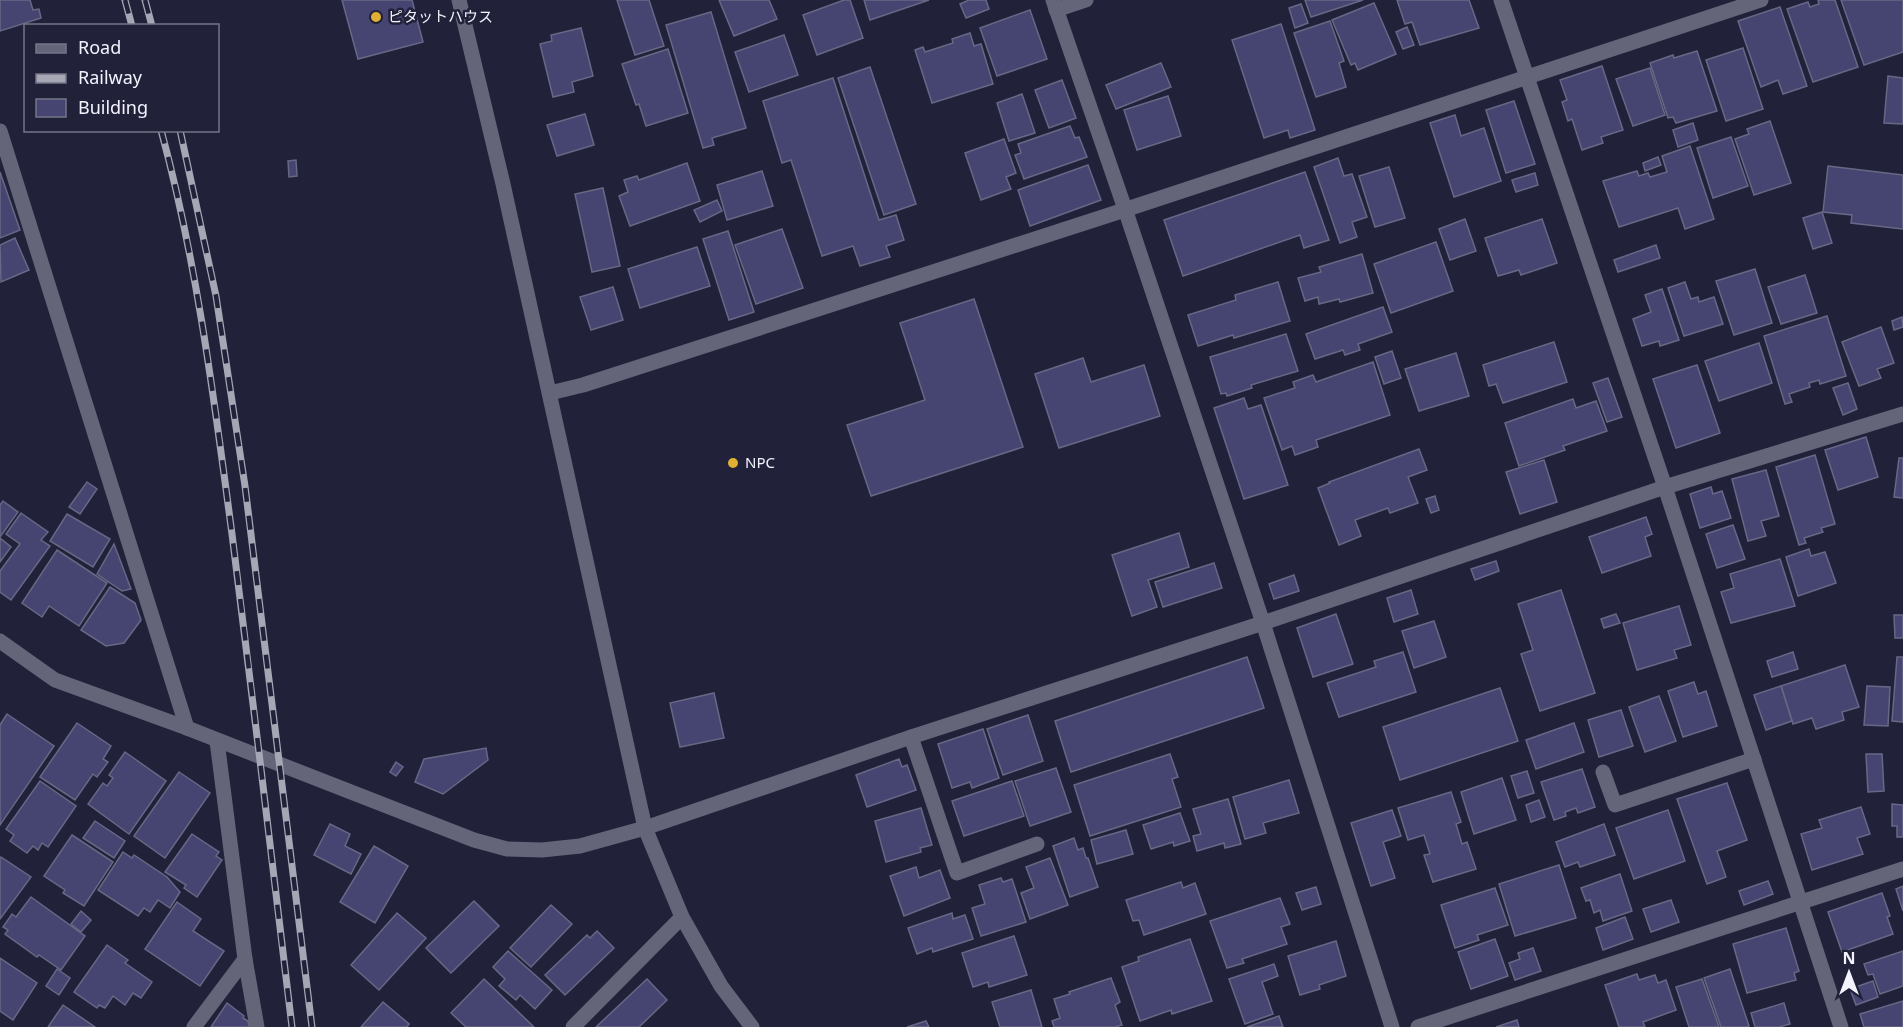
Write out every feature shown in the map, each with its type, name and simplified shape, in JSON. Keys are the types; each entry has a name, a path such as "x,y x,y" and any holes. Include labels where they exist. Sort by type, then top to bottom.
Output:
{"street":[{"path":"459,0 504,184 645,828 682,917 721,986 753,1027"},
{"path":"1086,0 1054,5 1125,209 1263,623 1392,1027"},
{"path":"1501,0 1665,487 1841,1027"},
{"path":"550,393 595,381 1761,0"},
{"path":"0,131 187,728"},
{"path":"0,641 56,680 187,728 474,840 507,849 542,850 580,846 645,828 910,737 1263,623 1665,487 1903,414"},
{"path":"910,737 957,873 1037,844"},
{"path":"217,741 245,959 257,1027"},
{"path":"1603,772 1615,805 1754,759"},
{"path":"1418,1027 1903,869"},
{"path":"573,1027 682,917"},
{"path":"194,1027 245,959"}],"building":[{"path":"0,0 30,0 33,10 39,9 41,18 0,31"},
{"path":"342,0 412,0 423,42 358,59"},
{"path":"617,0 649,0 664,46 635,55"},
{"path":"719,0 769,0 777,19 734,36"},
{"path":"844,0 850,0 863,38 817,55 803,15"},
{"path":"864,0 929,0 870,20"},
{"path":"969,0 986,0 989,9 966,18 960,4"},
{"path":"1305,0 1363,0 1311,17"},
{"path":"1397,0 1469,0 1479,28 1420,45 1412,22 1405,24"},
{"path":"1818,0 1835,0 1858,67 1813,82 1787,9 1808,2 1810,7 1819,4"},
{"path":"1841,0 1903,0 1903,52 1864,65"},
{"path":"1374,3 1396,54 1358,70 1355,63 1351,65 1332,20"},
{"path":"1301,4 1308,23 1295,28 1289,8"},
{"path":"1780,7 1807,86 1783,94 1778,80 1761,87 1738,21"},
{"path":"1030,10 1047,59 997,76 980,28"},
{"path":"711,12 746,128 712,138 714,145 703,148 666,25"},
{"path":"1330,21 1344,61 1339,63 1346,87 1316,97 1294,33"},
{"path":"1281,24 1315,130 1290,138 1288,130 1264,138 1232,40"},
{"path":"1407,27 1414,45 1403,49 1396,32"},
{"path":"581,28 593,76 572,82 574,92 553,97 540,44 552,41 551,35"},
{"path":"970,33 974,46 981,44 993,84 932,103 915,50 923,47 925,52 953,43 952,39"},
{"path":"784,35 798,75 749,92 735,52"},
{"path":"1743,48 1763,109 1726,121 1706,60"},
{"path":"668,49 688,113 646,126 622,64"},
{"path":"1697,51 1717,111 1676,123 1673,117 1668,118 1650,63 1673,55 1674,58"},
{"path":"1161,63 1171,87 1116,109 1106,85"},
{"path":"1602,66 1623,130 1601,137 1603,143 1582,150 1572,119 1568,121 1562,102 1567,100 1560,80"},
{"path":"870,67 916,204 884,215 838,78"},
{"path":"1650,68 1665,115 1633,126 1616,79"},
{"path":"1888,76 1903,78 1903,124 1884,123"},
{"path":"833,78 879,220 896,215 904,240 886,246 890,257 860,266 853,246 822,256 791,160 782,163 763,101"},
{"path":"1062,80 1076,118 1049,128 1035,90"},
{"path":"1022,94 1035,133 1009,141 997,103"},
{"path":"1168,96 1181,136 1137,150 1124,110"},
{"path":"1514,101 1535,164 1506,173 1486,110"},
{"path":"585,114 594,145 557,156 547,125"},
{"path":"1455,115 1461,136 1484,128 1501,181 1454,197 1430,123"},
{"path":"1770,121 1791,183 1754,195 1735,139 1749,134 1747,129"},
{"path":"1693,123 1698,140 1678,147 1673,130"},
{"path":"1070,126 1075,138 1079,137 1087,157 1024,179 1015,155 1021,153 1018,144"},
{"path":"1731,137 1748,186 1713,198 1697,148"},
{"path":"1004,139 1016,173 1006,177 1011,189 981,200 965,153"},
{"path":"1690,146 1714,219 1685,229 1678,208 1619,227 1603,181 1637,171 1639,176 1648,173 1650,177 1667,172 1662,156"},
{"path":"1658,157 1661,165 1645,171 1643,163"},
{"path":"1338,158 1344,176 1352,174 1367,217 1352,222 1357,237 1340,243 1314,167"},
{"path":"296,160 297,176 289,177 288,161"},
{"path":"687,163 700,201 630,226 619,196 628,192 624,180 637,176 639,180"},
{"path":"1088,165 1101,200 1030,226 1018,190"},
{"path":"1828,166 1903,175 1903,229 1851,223 1852,215 1823,212"},
{"path":"1389,167 1405,218 1375,227 1359,176"},
{"path":"762,171 773,206 727,220 717,185"},
{"path":"0,172 20,230 0,238"},
{"path":"1305,172 1329,240 1304,248 1300,235 1183,276 1164,220"},
{"path":"1535,173 1538,185 1516,192 1512,180"},
{"path":"603,188 620,266 592,272 575,194"},
{"path":"717,200 722,211 700,222 694,210"},
{"path":"1822,212 1832,243 1813,249 1803,218"},
{"path":"1465,219 1476,251 1450,260 1439,229"},
{"path":"1542,219 1557,263 1521,275 1519,270 1498,276 1485,238"},
{"path":"782,229 803,288 756,304 735,245"},
{"path":"728,231 754,312 729,320 703,239"},
{"path":"15,238 29,270 1,282 0,245"},
{"path":"1436,242 1453,291 1391,313 1374,264"},
{"path":"1656,245 1660,258 1618,272 1614,260"},
{"path":"697,247 710,286 640,308 628,269"},
{"path":"1362,254 1373,293 1340,302 1339,299 1319,304 1318,297 1305,301 1298,278 1321,272 1319,267"},
{"path":"1755,269 1772,323 1734,335 1716,281"},
{"path":"1805,275 1817,313 1781,324 1768,287"},
{"path":"1278,282 1290,321 1198,346 1188,315 1236,300 1235,295"},
{"path":"1685,282 1691,299 1698,297 1699,302 1714,297 1723,324 1684,336 1668,288"},
{"path":"613,287 623,320 591,330 580,297"},
{"path":"1662,289 1679,340 1660,346 1659,341 1642,346 1633,319 1651,312 1645,295"},
{"path":"974,299 1023,447 871,496 847,425 925,400 900,323"},
{"path":"1383,307 1392,332 1358,344 1360,350 1345,355 1343,350 1315,359 1306,334"},
{"path":"1827,316 1846,376 1820,384 1819,380 1809,383 1810,387 1789,394 1792,402 1785,404 1764,336"},
{"path":"1902,317 1903,327 1894,330 1892,321"},
{"path":"1881,327 1894,363 1877,369 1881,378 1859,386 1842,342"},
{"path":"1286,334 1298,371 1251,385 1252,388 1227,396 1226,393 1221,394 1210,357"},
{"path":"1554,342 1567,382 1503,403 1496,384 1489,386 1483,365"},
{"path":"1759,343 1772,383 1719,401 1705,361"},
{"path":"1392,351 1401,378 1384,384 1375,357"},
{"path":"1456,353 1469,396 1419,411 1405,369"},
{"path":"1083,358 1091,382 1144,365 1160,416 1059,448 1035,374"},
{"path":"1373,362 1390,415 1316,440 1318,447 1295,455 1292,446 1282,450 1264,398 1295,388 1293,382 1313,375 1316,382"},
{"path":"1697,365 1720,433 1676,448 1653,379"},
{"path":"1608,378 1622,417 1607,422 1593,383"},
{"path":"1848,383 1857,409 1843,415 1833,388"},
{"path":"1244,398 1248,409 1261,405 1288,485 1244,499 1214,408"},
{"path":"1573,399 1576,408 1596,401 1607,431 1563,446 1565,450 1519,466 1505,423"},
{"path":"1866,437 1878,477 1838,490 1825,450"},
{"path":"1419,449 1427,470 1408,477 1418,503 1390,513 1388,508 1355,520 1361,536 1339,545 1318,488"},
{"path":"1815,455 1835,524 1821,528 1823,532 1804,538 1806,543 1799,545 1776,467"},
{"path":"1899,458 1903,458 1903,498 1894,497"},
{"path":"1544,460 1557,502 1520,514 1506,472"},
{"path":"1766,470 1779,516 1761,521 1766,536 1748,541 1732,479"},
{"path":"87,482 97,489 80,514 69,507"},
{"path":"1711,487 1713,494 1722,491 1731,518 1700,528 1690,494"},
{"path":"1435,496 1439,510 1431,513 1426,499"},
{"path":"3,501 18,512 0,537 0,505"},
{"path":"21,513 48,532 41,540 50,546 11,600 0,592 0,571 20,544 6,534"},
{"path":"67,514 110,539 93,567 50,541"},
{"path":"1646,517 1652,534 1645,537 1651,556 1602,573 1589,537"},
{"path":"1733,525 1745,559 1717,568 1706,534"},
{"path":"1179,533 1189,567 1148,580 1157,607 1132,616 1112,555"},
{"path":"0,538 11,547 0,562"},
{"path":"114,544 131,589 122,591 97,574"},
{"path":"1809,549 1811,556 1825,552 1836,583 1798,596 1786,557"},
{"path":"57,550 107,583 79,626 49,606 42,617 22,603"},
{"path":"1780,559 1795,606 1731,623 1721,592 1734,588 1730,574"},
{"path":"1496,561 1499,571 1475,580 1471,569"},
{"path":"1214,563 1222,588 1163,607 1155,582"},
{"path":"1294,575 1299,591 1274,599 1269,584"},
{"path":"110,587 135,603 141,620 124,643 106,646 81,630"},
{"path":"1411,590 1418,614 1394,622 1387,598"},
{"path":"1561,590 1595,693 1540,711 1521,654 1533,650 1518,604"},
{"path":"1679,606 1691,645 1674,650 1677,658 1637,670 1623,623"},
{"path":"1336,614 1353,664 1313,677 1297,628"},
{"path":"1616,614 1620,623 1604,628 1601,619"},
{"path":"1894,615 1903,615 1903,638 1895,638"},
{"path":"1434,621 1446,657 1414,668 1402,631"},
{"path":"1403,652 1416,692 1339,717 1327,683 1376,667 1374,661"},
{"path":"1793,652 1798,669 1772,677 1767,661"},
{"path":"1247,657 1264,708 1071,772 1055,721"},
{"path":"1897,657 1903,657 1903,722 1892,721"},
{"path":"1845,665 1859,707 1842,712 1844,720 1816,729 1812,718 1793,724 1781,686"},
{"path":"1694,682 1698,694 1706,691 1717,726 1683,737 1668,691"},
{"path":"1781,686 1792,721 1766,730 1754,695"},
{"path":"1867,686 1890,687 1888,726 1864,725"},
{"path":"1500,688 1518,741 1400,780 1383,727"},
{"path":"714,693 724,738 680,747 670,703"},
{"path":"1659,696 1676,741 1645,752 1629,707"},
{"path":"1621,710 1633,746 1599,757 1588,720"},
{"path":"7,714 54,746 0,825 0,725"},
{"path":"1028,715 1043,761 1003,775 987,729"},
{"path":"77,723 111,746 103,759 108,762 97,777 93,774 75,800 40,777"},
{"path":"1574,723 1584,752 1536,769 1526,740"},
{"path":"983,729 999,778 972,788 970,782 952,788 938,744"},
{"path":"486,748 488,760 443,794 415,782 424,759"},
{"path":"125,752 166,781 129,834 88,804 103,783 107,786 113,778 109,775"},
{"path":"1170,754 1178,777 1172,779 1181,807 1090,836 1074,785"},
{"path":"1866,754 1882,754 1884,791 1868,792"},
{"path":"899,759 902,767 907,765 916,790 867,807 856,775"},
{"path":"396,762 403,767 396,776 390,772"},
{"path":"1056,768 1071,812 1030,826 1015,781"},
{"path":"1582,769 1595,807 1578,813 1576,808 1565,812 1566,816 1554,820 1541,782"},
{"path":"1527,771 1534,793 1518,798 1511,776"},
{"path":"179,772 210,793 165,858 134,836"},
{"path":"1502,778 1516,820 1474,834 1461,792"},
{"path":"1289,780 1299,813 1263,823 1266,833 1245,839 1233,797"},
{"path":"40,781 76,806 48,847 42,843 38,850 33,846 27,853 10,841 14,835 6,829"},
{"path":"1012,781 1024,816 964,836 952,801"},
{"path":"1727,783 1747,840 1717,851 1726,877 1707,884 1677,799"},
{"path":"1451,792 1461,822 1456,824 1462,844 1467,842 1476,869 1433,882 1424,855 1430,854 1424,835 1408,840 1398,808"},
{"path":"1228,799 1241,844 1225,848 1224,843 1197,851 1193,836 1201,834 1193,809"},
{"path":"1539,800 1545,817 1531,822 1526,805"},
{"path":"1892,804 1903,805 1903,837 1897,837 1897,826 1892,826"},
{"path":"1861,807 1870,834 1857,838 1863,854 1812,870 1801,834 1822,828 1819,820"},
{"path":"921,808 932,845 920,848 921,852 886,862 875,821"},
{"path":"1392,810 1401,836 1383,842 1395,878 1371,886 1351,823"},
{"path":"1668,810 1685,861 1634,879 1616,828"},
{"path":"1180,813 1190,841 1174,846 1173,842 1151,849 1143,825"},
{"path":"95,821 125,841 114,858 83,838"},
{"path":"330,824 350,834 345,846 361,854 351,874 314,855"},
{"path":"1604,824 1615,855 1580,867 1578,862 1565,867 1556,842"},
{"path":"1126,830 1133,854 1097,864 1091,840"},
{"path":"192,834 219,852 216,856 222,860 197,897 184,888 186,885 165,872"},
{"path":"72,835 113,862 84,906 63,893 65,890 44,876"},
{"path":"1074,838 1078,850 1083,848 1088,858 1098,887 1070,897 1053,846"},
{"path":"374,846 408,866 375,923 340,902"},
{"path":"123,852 132,858 134,855 167,877 180,892 170,908 158,900 150,912 144,908 138,916 98,890"},
{"path":"0,858 31,877 0,919"},
{"path":"1050,858 1068,905 1030,919 1021,893 1034,888 1026,867"},
{"path":"1559,865 1576,918 1515,936 1499,884"},
{"path":"916,867 919,878 940,870 950,898 904,916 890,876"},
{"path":"1620,874 1632,911 1603,921 1600,910 1594,913 1590,900 1586,901 1581,888"},
{"path":"1001,878 1003,882 1012,879 1026,922 981,936 972,908 985,904 979,885"},
{"path":"1768,881 1773,894 1744,905 1739,891"},
{"path":"1181,882 1183,888 1195,883 1206,914 1144,935 1139,920 1133,921 1126,900"},
{"path":"1903,886 1903,911 1896,889"},
{"path":"1316,887 1321,904 1302,910 1296,893"},
{"path":"1495,888 1508,925 1477,935 1479,940 1455,948 1441,905"},
{"path":"1882,893 1893,934 1842,952 1828,912"},
{"path":"31,897 85,936 61,970 39,955 37,957 5,934 8,930 3,927 12,914 16,917"},
{"path":"1280,898 1290,924 1281,927 1287,944 1242,959 1244,963 1227,968 1210,921"},
{"path":"1671,900 1679,922 1651,932 1643,909"},
{"path":"474,901 499,926 451,973 426,948"},
{"path":"177,902 201,919 193,931 224,951 200,986 145,949"},
{"path":"551,905 572,924 531,967 510,948"},
{"path":"81,911 91,920 81,932 71,924"},
{"path":"397,913 426,938 379,990 351,965"},
{"path":"952,913 953,919 965,915 973,939 933,952 932,948 917,954 908,928"},
{"path":"1625,917 1633,939 1603,950 1596,928"},
{"path":"1786,928 1799,971 1794,973 1796,980 1747,993 1733,944"},
{"path":"597,931 614,948 565,995 545,975 587,935 590,938"},
{"path":"1014,936 1027,975 989,987 988,982 973,987 962,953"},
{"path":"1190,939 1212,1001 1172,1014 1171,1010 1140,1021 1122,967 1139,961 1138,957"},
{"path":"1495,939 1508,976 1471,989 1458,952"},
{"path":"1336,941 1346,976 1319,985 1320,989 1300,995 1288,956"},
{"path":"107,945 128,960 125,963 152,982 141,998 133,993 125,1005 113,996 105,1008 99,1005 97,1008 74,992"},
{"path":"1533,948 1541,971 1515,980 1509,963 1520,959 1518,953"},
{"path":"508,951 552,990 535,1009 520,995 516,1000 499,986 505,979 493,967"},
{"path":"1903,951 1903,986 1880,994 1873,974 1868,975 1864,964"},
{"path":"0,958 37,983 13,1020 0,1011"},
{"path":"1274,964 1278,976 1262,982 1273,1014 1245,1024 1229,979"},
{"path":"57,969 70,978 59,995 46,986"},
{"path":"1730,969 1749,1026 1746,1027 1721,1027 1704,978"},
{"path":"1637,974 1639,980 1655,975 1658,983 1666,980 1676,1010 1643,1022 1645,1027 1619,1027 1605,985"},
{"path":"1111,978 1120,1002 1115,1005 1122,1025 1054,1027 1052,1021 1060,1018 1054,999"},
{"path":"484,979 534,1027 466,1027 451,1013"},
{"path":"647,979 667,1000 639,1027 596,1027"},
{"path":"1702,979 1719,1027 1689,1027 1676,987"},
{"path":"1873,981 1878,997 1856,1005 1850,989"},
{"path":"1031,990 1042,1027 1000,1027 992,1002"},
{"path":"1903,1001 1903,1027 1864,1027 1860,1014"},
{"path":"383,1002 409,1024 407,1027 361,1027"},
{"path":"227,1003 244,1016 249,1027 211,1027"},
{"path":"1784,1003 1790,1024 1779,1027 1755,1027 1751,1013"},
{"path":"63,1005 95,1027 48,1027"},
{"path":"1279,1016 1283,1027 1247,1027"},
{"path":"1517,1020 1519,1027 1496,1027"},
{"path":"926,1021 929,1027 907,1027"}],"railway":[{"path":"125,0 131,24"},
{"path":"145,0 151,24"},
{"path":"162,132 195,280 211,382 240,596 292,1027"},
{"path":"180,132 216,296 245,486 312,1027"}],"place":[{"name":"ピタットハウス","path":"376,17"},
{"name":"NPC","path":"733,463"}]}
